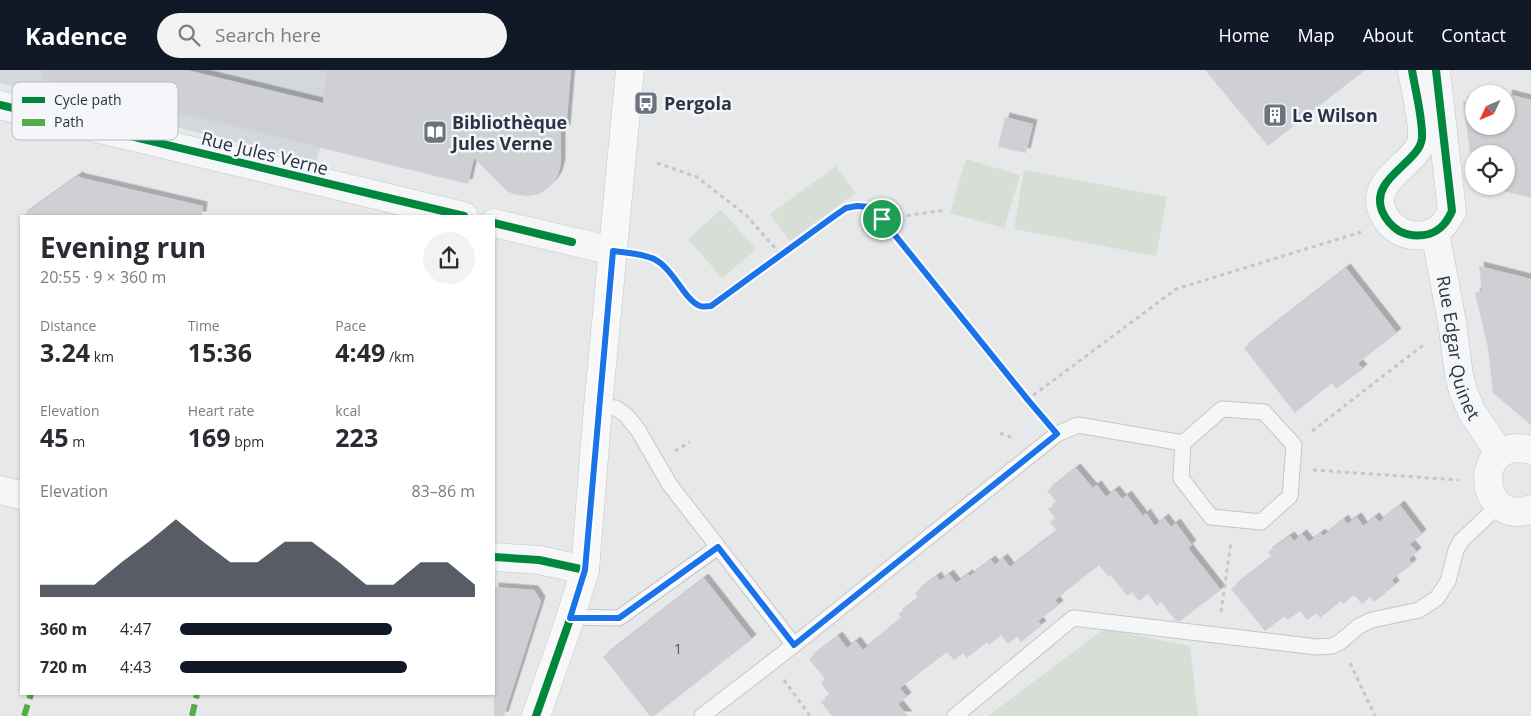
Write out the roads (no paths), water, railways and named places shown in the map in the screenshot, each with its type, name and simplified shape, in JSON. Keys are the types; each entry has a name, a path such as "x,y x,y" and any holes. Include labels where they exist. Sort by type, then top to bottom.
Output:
{"street":[{"path":"536,716 585,570 598,407 630,70"},
{"path":"1412,70 1422,139 1418,150 1391,176 1383,192 1380,206 1389,223 1400,231 1412,236 1435,232 1447,222 1452,211 1436,70"},
{"name":"Rue Jules Verne","path":"146,140 460,215"},
{"path":"495,224 613,251"},
{"name":"Rue Edgar Quinet","path":"1435,232 1463,391 1472,412 1500,454"},
{"path":"1531,450 1516,448 1500,454 1490,467 1493,494 1517,512 1531,509"},
{"path":"0,490 20,495"},
{"path":"495,557 540,560 585,570"}],"lane":[{"path":"598,407 616,408 627,416 638,430 670,485 794,645"},
{"path":"1222,409 1264,412 1294,445 1290,496 1261,522 1211,517 1181,478 1183,443 1222,409"},
{"path":"702,716 794,645 1057,434 1078,424 1183,443"},
{"path":"955,716 1073,618 1317,647 1332,646 1365,623 1419,610 1437,598 1448,581 1456,550 1493,494"},
{"path":"570,618 619,618 718,547"}],"place":[{"name":"Pergola","path":"646,103"},
{"name":"Le Wilson","path":"1275,115"},
{"name":"Bibliothèque Jules Verne","path":"435,132"}]}
